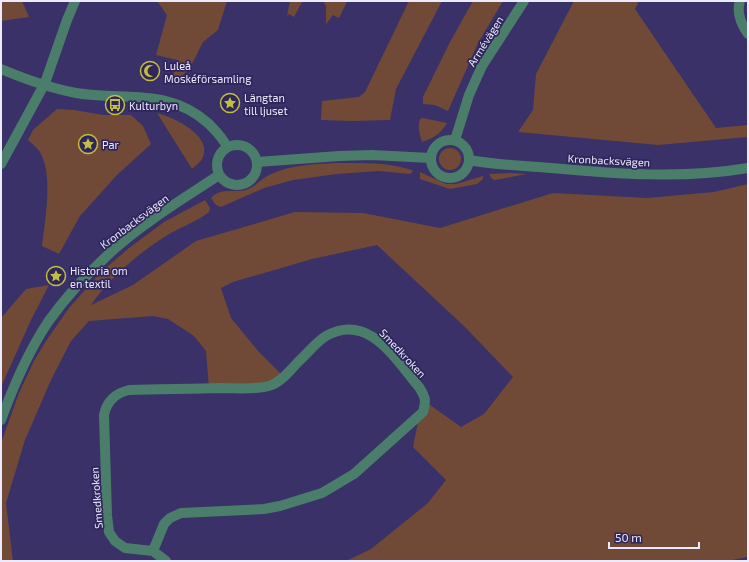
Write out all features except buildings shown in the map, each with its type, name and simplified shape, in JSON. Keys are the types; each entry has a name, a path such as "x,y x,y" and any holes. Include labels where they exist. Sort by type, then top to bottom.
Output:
{"street":[{"path":"1,164 44,85 75,1"},
{"name":"Armévägen","path":"455,140 469,95 482,66 524,1"},
{"path":"740,1 737,9 742,26 748,34"},
{"path":"1,68 21,78 44,85 89,95 159,98 181,105 209,124 221,136 227,148"},
{"path":"455,140 460,142 467,150 469,160 468,166 460,175 449,178 438,174 434,169 431,158 435,147 439,143 455,140"},
{"path":"233,145 245,146 254,153 257,162 254,177 245,183 235,185 230,184 219,175 218,160 220,155 227,148 233,145"},
{"path":"257,162 366,155 431,158"},
{"name":"Kronbacksvägen","path":"469,160 487,163 571,170 655,174 699,174 748,168"},
{"name":"Kronbacksvägen","path":"1,420 9,398 30,353 48,322 80,283 112,252 142,227 219,175"},
{"name":"Smedkroken","path":"351,329 362,330 376,337 425,396 426,402 423,412 354,474 332,488 322,493 280,506 228,511 181,513 170,518 164,524 153,551 125,548 115,541 110,532 107,515 104,415 105,408 111,399 120,392 130,390 248,388 270,386 280,380 322,340 334,332 351,329"},
{"path":"153,551 166,561"}],"shaded area":[{"path":"1,1 22,1 29,17 1,21"},
{"path":"157,1 227,1 218,30 203,42 193,62 181,78 173,76 177,60 156,55 167,15"},
{"path":"290,1 302,2 294,17 289,14 287,16"},
{"path":"323,1 347,2 339,18 333,15 326,24 326,6"},
{"path":"409,1 442,1 396,89 390,120 321,120 322,101 359,97 365,92"},
{"path":"473,1 503,1 478,43 448,111 435,105 423,104 423,97 450,42"},
{"path":"574,1 639,1 635,9 716,128 748,125 748,137 658,145 518,132 533,110 536,74"},
{"path":"57,109 74,110 103,115 131,115 143,126 151,144 117,175 80,216 59,254 42,246 47,199 47,174 45,163 40,152 28,140 33,130"},
{"path":"157,113 181,123 197,134 202,141 204,149 203,157 192,169"},
{"path":"423,118 447,123 436,135 422,142 419,125 420,119"},
{"path":"450,148 458,151 461,159 458,167 450,170 442,167 439,159 442,151"},
{"path":"336,163 384,164 403,167 413,171 410,174 379,171 337,174 293,180 264,188 221,207 216,205 211,198 223,191 246,190 269,175 285,169"},
{"path":"420,172 446,184 456,184 483,176 483,179 477,184 450,189 420,179"},
{"path":"489,174 527,174 495,180 492,179"},
{"path":"748,184 748,557 727,561 346,561 371,549 428,503 446,480 413,447 419,417 426,402 461,427 484,414 513,377 465,327 377,245 312,259 233,282 221,288 231,318 258,351 283,376 270,384 209,388 206,351 194,336 168,319 153,316 89,321 71,341 51,380 25,440 6,503 13,561 1,561 1,443 19,393 34,361 69,308 100,273 129,248 164,222 205,200 210,208 209,212 171,233 138,256 117,274 91,305 133,285 196,241 295,212 363,213 440,228 553,193 647,198 714,192"},
{"path":"49,285 31,320 1,387 1,318 26,289"}],"place":[{"name":"Luleå Moskéförsamling","path":"150,71"},
{"name":"Längtan till ljuset","path":"230,103"},
{"name":"Kulturbyn","path":"115,105"},
{"name":"Par","path":"88,144"},
{"name":"Historia om en textil","path":"56,276"}]}
